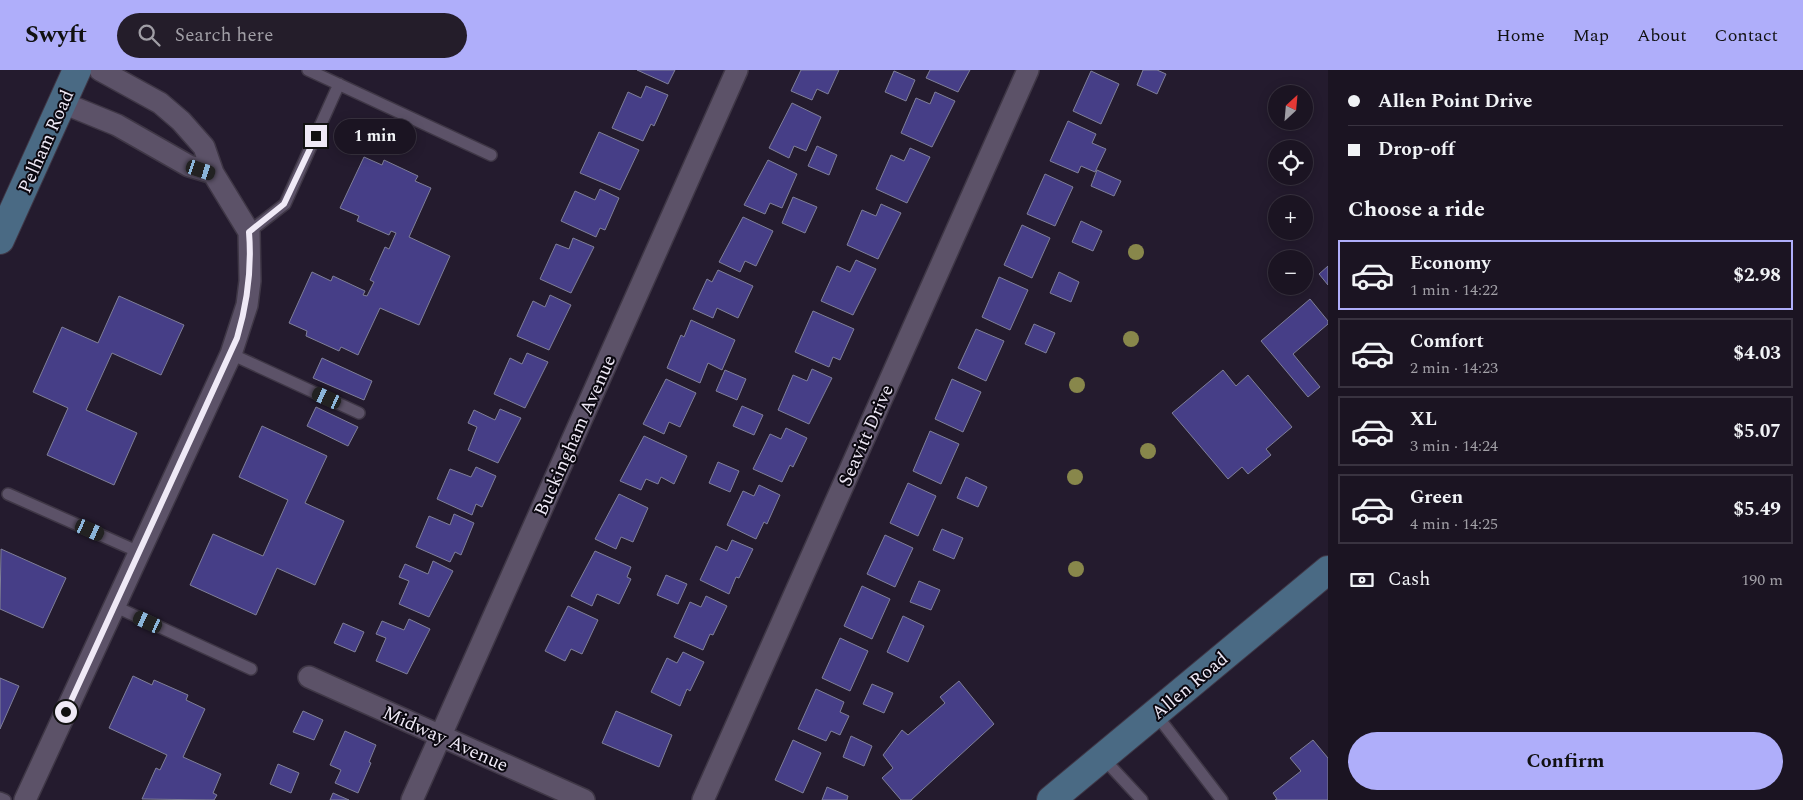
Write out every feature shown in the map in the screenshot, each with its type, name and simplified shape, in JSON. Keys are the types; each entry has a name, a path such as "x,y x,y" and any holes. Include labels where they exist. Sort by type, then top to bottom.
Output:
{"main road":[{"name":"Pelham Road","path":"0,240 77,70"},
{"name":"Allen Road","path":"1051,800 1328,570"}],"street":[{"path":"25,800 231,354 247,305 250,281 249,232 213,173 204,147 181,121 160,103 100,70"},
{"name":"Buckingham Avenue","path":"412,800 737,70"},
{"name":"Seavitt Drive","path":"703,800 1028,70"},
{"path":"63,103 117,125 190,166 213,173"},
{"name":"Midway Avenue","path":"308,677 584,800"}],"lane":[{"path":"308,70 491,155"},
{"path":"249,232 284,204 339,84"},
{"path":"231,354 359,413"},
{"path":"8,494 140,552"},
{"path":"114,606 250,669"},
{"path":"1155,713 1222,800"},
{"path":"1102,757 1142,800"},
{"path":"0,798 5,800"}],"building":[{"path":"637,70 675,70 668,84"},
{"path":"801,70 839,70 828,94 817,89 812,100 791,91"},
{"path":"930,70 970,70 958,92 926,78"},
{"path":"1143,70 1157,70 1166,74 1157,94 1137,85"},
{"path":"894,71 915,80 906,101 885,92"},
{"path":"1091,71 1119,84 1101,124 1073,111"},
{"path":"646,86 668,95 654,126 651,124 643,141 612,128 628,92 641,98"},
{"path":"935,92 955,101 932,147 901,133 916,98 930,104"},
{"path":"792,103 821,117 806,151 794,146 789,158 769,148"},
{"path":"1068,121 1096,134 1092,143 1106,149 1095,172 1081,166 1078,173 1050,161"},
{"path":"599,132 639,150 620,190 580,173"},
{"path":"817,146 837,155 829,175 808,166"},
{"path":"910,148 930,157 907,203 876,189 891,155 904,161"},
{"path":"364,157 382,165 384,160 418,176 415,181 431,188 409,237 450,256 419,325 380,308 358,355 341,347 339,351 306,336 307,331 289,323 312,272 331,281 333,276 365,291 363,295 367,296 374,282 370,280 385,247 389,249 396,233 391,231 389,235 357,221 359,216 340,208"},
{"path":"768,160 797,174 782,208 770,203 765,214 744,205"},
{"path":"1097,170 1121,181 1114,196 1091,186"},
{"path":"1045,174 1073,187 1055,226 1027,214"},
{"path":"600,189 619,198 605,230 600,228 596,237 561,221 575,191 595,200"},
{"path":"793,197 817,207 805,233 782,223"},
{"path":"881,204 901,213 878,259 847,245 862,210 876,216"},
{"path":"743,217 773,231 756,266 745,261 740,272 719,262"},
{"path":"1081,221 1102,231 1093,251 1072,242"},
{"path":"1022,225 1050,238 1032,278 1004,265"},
{"path":"573,238 594,247 571,293 540,279 556,244 569,249"},
{"path":"856,260 876,269 853,315 821,301 837,266 850,272"},
{"path":"1328,266 1328,285 1319,274"},
{"path":"718,270 753,286 738,318 717,308 713,318 693,309 707,279 712,282"},
{"path":"1059,272 1079,282 1071,302 1050,293"},
{"path":"999,277 1028,290 1010,330 982,317"},
{"path":"550,295 571,305 549,350 517,336 533,301 545,307"},
{"path":"119,296 184,325 161,375 112,353 86,410 137,433 114,485 47,455 68,408 33,392 62,327 98,343"},
{"path":"1310,299 1328,321 1328,324 1293,354 1320,387 1308,397 1261,341"},
{"path":"813,311 854,329 840,360 833,357 829,367 795,352"},
{"path":"691,320 735,340 722,370 708,363 700,383 667,368 681,335 684,337"},
{"path":"1034,324 1055,333 1046,353 1025,344"},
{"path":"976,329 1004,341 986,381 958,368"},
{"path":"527,353 548,362 525,408 494,394 510,358 522,364"},
{"path":"322,358 372,381 364,400 313,378"},
{"path":"812,369 832,378 809,424 778,410 793,375 807,381"},
{"path":"725,370 746,379 737,400 716,391"},
{"path":"1223,370 1236,386 1248,375 1292,427 1266,449 1271,455 1248,474 1242,467 1228,479 1172,413"},
{"path":"666,379 696,393 680,427 669,422 664,434 643,424"},
{"path":"952,379 981,392 963,432 935,419"},
{"path":"742,406 763,415 754,435 733,426"},
{"path":"316,407 358,427 348,446 307,426"},
{"path":"500,409 521,418 498,463 468,450 477,427 468,423 474,410 495,420"},
{"path":"262,426 327,456 305,503 344,521 315,585 277,568 256,615 190,585 213,534 263,556 288,500 239,477"},
{"path":"786,428 807,438 793,467 790,465 782,482 753,469 770,434 781,439"},
{"path":"930,431 959,444 941,484 913,471"},
{"path":"644,436 687,456 674,484 661,477 658,484 646,479 641,490 620,481"},
{"path":"718,462 739,471 730,492 709,483"},
{"path":"476,467 496,476 482,507 476,504 472,515 437,499 450,469 471,477"},
{"path":"966,477 987,487 978,507 957,498"},
{"path":"908,483 936,496 918,536 890,523"},
{"path":"759,485 780,495 767,524 764,522 756,539 727,525 743,491 754,496"},
{"path":"619,494 648,508 633,542 621,537 616,549 595,539"},
{"path":"454,514 474,523 461,555 455,552 450,562 416,547 429,516 450,525"},
{"path":"942,529 963,538 954,559 933,550"},
{"path":"885,535 913,548 895,587 867,574"},
{"path":"732,540 753,549 739,578 736,577 729,594 700,580 716,546 727,551"},
{"path":"1,549 66,578 43,628 0,609"},
{"path":"595,551 631,567 627,577 631,579 619,604 597,594 592,606 571,596"},
{"path":"433,561 453,571 429,617 399,604 409,581 399,577 405,564 428,574"},
{"path":"666,575 687,584 678,604 657,595"},
{"path":"919,581 940,590 931,610 910,602"},
{"path":"862,586 890,599 872,639 844,626"},
{"path":"706,596 727,606 713,635 710,634 703,650 674,637 690,602 701,607"},
{"path":"568,606 598,620 582,654 571,649 565,661 545,651"},
{"path":"903,616 924,626 908,662 887,652"},
{"path":"409,619 430,629 407,674 376,661 386,638 376,634 382,621 404,630"},
{"path":"343,623 364,632 355,652 334,643"},
{"path":"840,638 868,651 850,691 822,678"},
{"path":"683,652 704,662 690,691 687,689 680,706 651,692 667,658 677,663"},
{"path":"133,676 152,685 154,680 188,695 186,700 205,709 183,757 221,774 213,793 217,795 214,800 142,799 156,768 160,770 167,755 109,728"},
{"path":"0,678 19,686 0,729"},
{"path":"959,681 994,724 911,800 901,800 882,778 893,768 883,755 902,730 908,735 945,703 940,697"},
{"path":"872,684 893,693 884,713 863,704"},
{"path":"816,689 844,702 840,712 849,716 840,735 831,731 826,741 798,729"},
{"path":"303,711 323,720 314,740 293,732"},
{"path":"616,711 672,735 659,767 602,743"},
{"path":"345,731 376,745 369,762 371,763 358,793 335,783 341,770 330,765"},
{"path":"851,736 872,746 864,766 843,757"},
{"path":"793,740 821,753 803,793 775,780"},
{"path":"1313,740 1328,758 1328,800 1275,800 1277,799 1273,793 1301,771 1290,758"},
{"path":"278,764 299,773 291,793 270,784"},
{"path":"827,787 848,796 847,800 822,800"},
{"path":"333,793 349,800 330,800"}],"route":[{"path":"66,712 231,354 247,305 251,257 249,232 284,204 316,136"}]}
